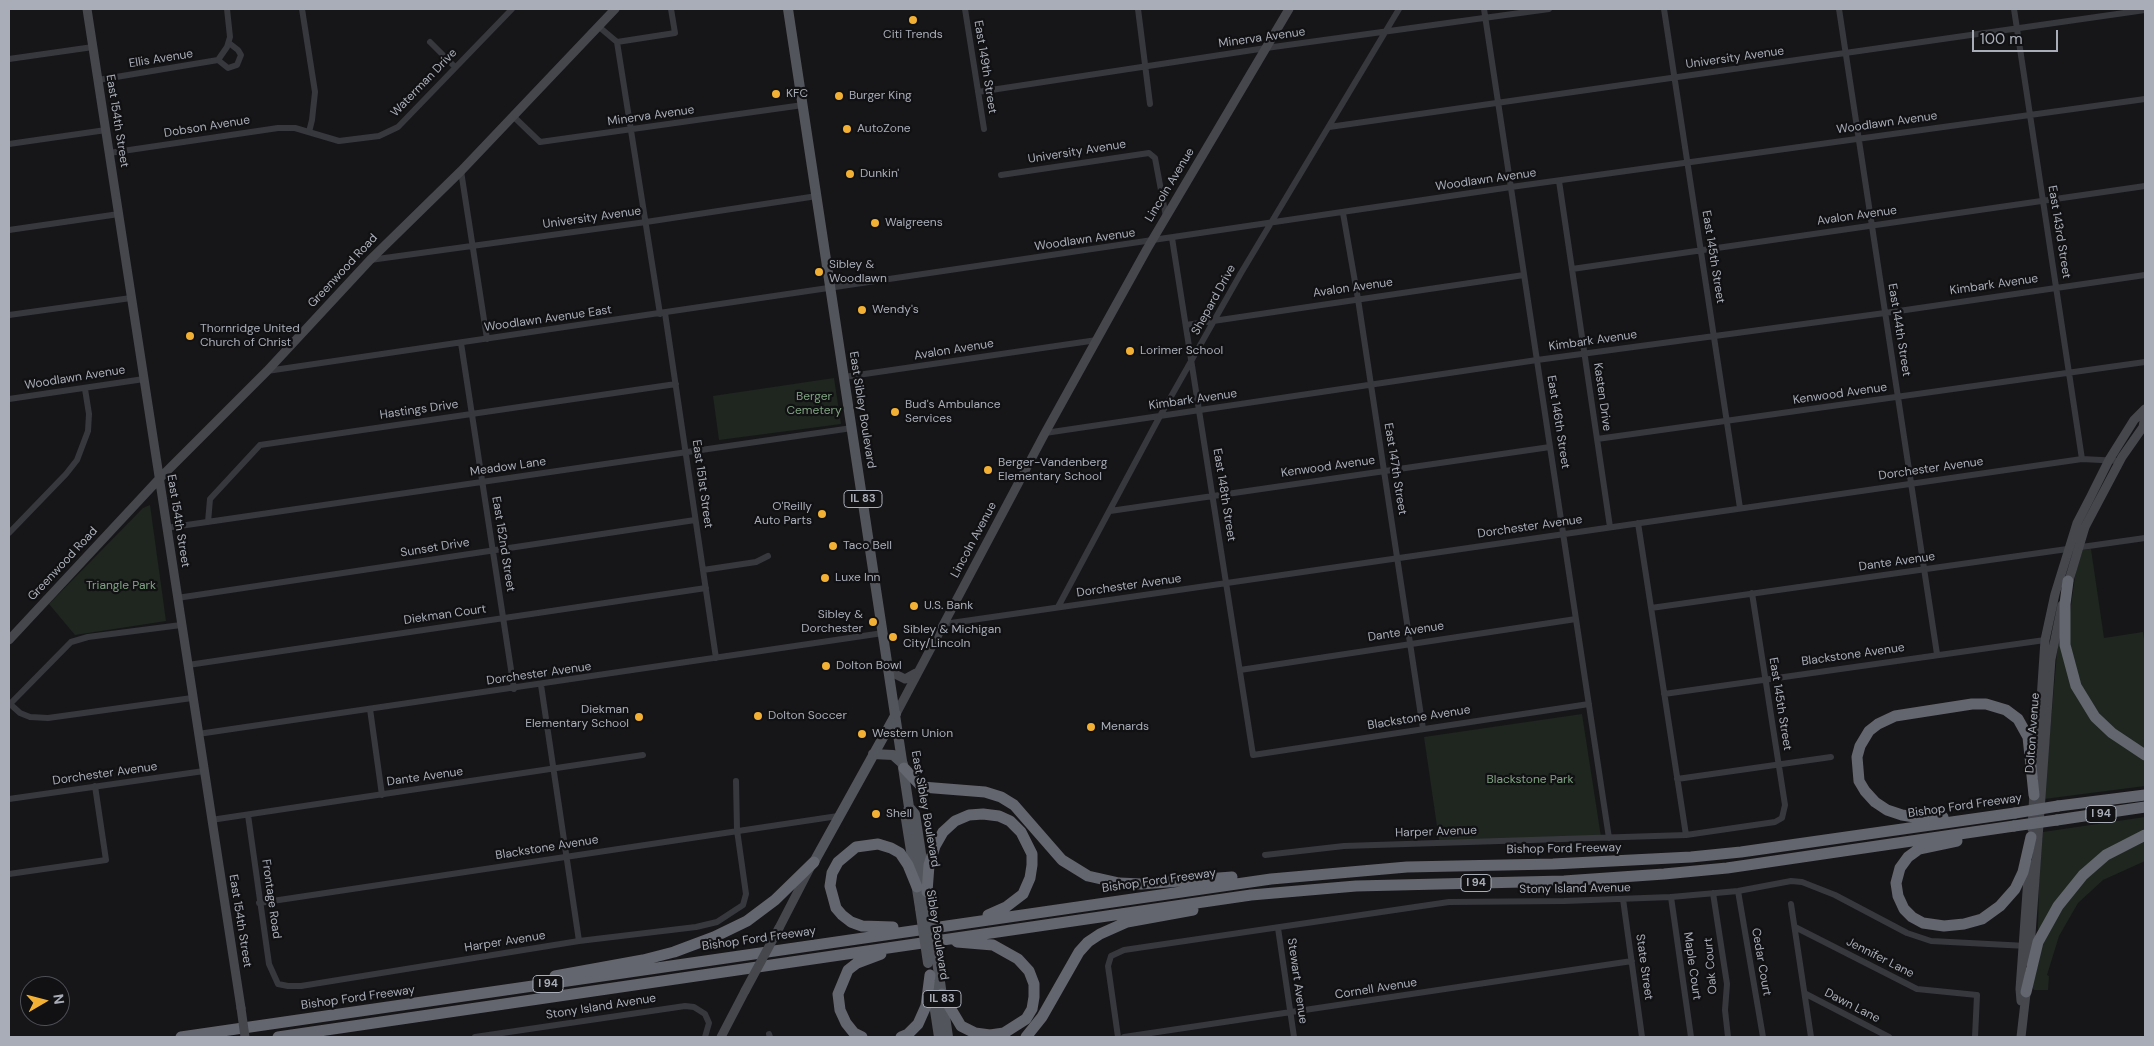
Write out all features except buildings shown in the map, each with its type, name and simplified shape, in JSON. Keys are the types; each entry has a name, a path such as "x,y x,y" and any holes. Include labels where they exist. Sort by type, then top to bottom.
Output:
{"highway":[{"path":"2068,580 2065,604 2065,646 2076,686 2095,717 2106,728 2145,756"},
{"path":"2002,814 1921,818 1887,810 1870,796 1859,781 1857,757 1860,746 1869,731 1887,718 1972,704 1986,704 1998,707 2018,719 2028,737 2034,795"},
{"path":"903,766 922,787 985,792 1001,797 1014,805 1062,860 1088,876 1119,883 1141,884 1233,877 1271,878"},
{"name":"Bishop Ford Freeway","path":"182,1037 1271,878 1406,867 1553,864 1691,857 1742,852 2145,795"},
{"name":"I 94","path":"278,1037 1251,895 1356,886 1564,881 1727,868 2145,807"},
{"path":"922,890 935,846 943,832 955,821 969,816 984,814 998,816 1010,821 1021,832 1032,854 1030,878 1027,888 1023,894 1006,908 967,923"},
{"path":"2009,827 1984,835 1919,849 1908,857 1900,868 1896,883 1898,896 1904,909 1923,924 1944,926 1964,924 1982,919 2000,906 2015,888 2022,872 2031,837"},
{"path":"2026,992 2038,942 2058,906 2083,874 2106,855 2145,835"},
{"path":"915,930 892,927 872,928 850,922 836,908 830,886 832,873 838,862 856,847 878,844 900,853 922,890"},
{"path":"468,996 540,978 643,960 674,952 714,938 747,921 775,900 814,862"},
{"path":"1026,1037 1042,1017 1079,952 1100,934 1127,922 1216,907 1251,895"},
{"path":"938,940 993,945 1018,959 1029,971 1034,984 1032,1009 1026,1019 1004,1033 990,1035 975,1033 961,1026 942,994"},
{"path":"862,1037 854,1033 840,1010 838,994 842,982 848,970 857,963 895,946"},
{"path":"901,1037 908,1034 918,1024 926,1006 930,976"}],"main road":[{"name":"East Sibley Boulevard","path":"788,9 909,807"},
{"name":"Lincoln Avenue","path":"814,862 896,714"},
{"path":"873,754 893,755 903,766"},
{"name":"Sibley Boulevard","path":"909,807 906,819 922,890"},
{"name":"IL 83","path":"922,890 932,962"},
{"name":"Sibley Boulevard","path":"932,962 930,976 940,1037"},
{"name":"Sibley Boulevard","path":"932,962 942,994 948,1037"}],"street":[{"name":"East 154th Street","path":"90,9 93,46 109,153 245,1037"},
{"path":"218,60 229,43 230,30 227,9"},
{"path":"302,9 315,92 309,132"},
{"name":"Waterman Drive","path":"309,132 339,141 365,140 389,133 512,9"},
{"name":"Greenwood Road","path":"9,640 159,479 268,371 370,260 461,171 615,9"},
{"path":"598,26 618,42 675,33 671,9"},
{"name":"East 149th Street","path":"965,9 984,129"},
{"path":"1138,9 1147,66 1150,104"},
{"name":"Lincoln Avenue","path":"896,714 1045,433 1152,241 1289,9"},
{"name":"Shepard Drive","path":"1058,607 1160,416 1192,363 1214,321 1399,9"},
{"name":"East 146th Street","path":"1484,9 1609,838"},
{"name":"Minerva Avenue","path":"978,92 1266,48 1549,9"},
{"name":"East 145th Street","path":"1664,9 1740,508"},
{"name":"East 144th Street","path":"1839,9 1937,654"},
{"name":"East 143rd Street","path":"2014,9 2082,459"},
{"name":"University Avenue","path":"1329,127 2145,10"},
{"path":"430,42 455,66"},
{"name":"East 151st Street","path":"618,42 646,222 676,384 716,658"},
{"name":"Ellis Avenue","path":"98,80 218,60 228,68 237,65 241,55 229,43"},
{"path":"9,59 93,46"},
{"name":"Woodlawn Avenue","path":"831,288 1559,181 2145,98"},
{"name":"Minerva Avenue","path":"513,116 540,142 632,131 803,105"},
{"name":"Dobson Avenue","path":"109,153 268,129 296,128 309,132"},
{"path":"9,144 106,130"},
{"name":"University Avenue","path":"1001,175 1145,152 1152,154 1155,158 1166,217"},
{"path":"461,171 487,339"},
{"name":"Kasten Drive","path":"1559,181 1610,527"},
{"name":"Avalon Avenue","path":"1572,269 2145,186"},
{"name":"University Avenue","path":"370,260 646,222 817,196"},
{"name":"East 147th Street","path":"1343,213 1358,299 1423,729"},
{"path":"9,230 119,214"},
{"name":"East 148th Street","path":"1172,238 1253,755"},
{"name":"Avalon Avenue","path":"1186,325 1524,275"},
{"name":"Kimbark Avenue","path":"1045,433 1584,353 1885,313 2145,275"},
{"name":"Woodlawn Avenue East","path":"268,371 831,288"},
{"path":"9,315 131,298"},
{"name":"Avalon Avenue","path":"844,377 1097,340"},
{"name":"East 152nd Street","path":"461,343 514,689"},
{"name":"Kenwood Avenue","path":"1597,439 2145,362"},
{"name":"Woodlawn Avenue","path":"9,399 144,379"},
{"name":"Hastings Drive","path":"208,522 210,499 260,445 676,384"},
{"path":"9,533 66,474 76,460 88,431 89,414 85,389"},
{"path":"2074,547 2077,523 2109,460 2134,420 2145,408"},
{"path":"2074,547 2120,461 2143,427 2145,416"},
{"name":"Meadow Lane","path":"166,528 852,428"},
{"name":"Kenwood Avenue","path":"1110,511 1550,447"},
{"name":"Dorchester Avenue","path":"944,624 2082,459 2120,461"},
{"name":"Sunset Drive","path":"177,598 696,520"},
{"path":"1609,838 1686,835 1638,523"},
{"name":"Dante Avenue","path":"1651,608 2145,538"},
{"name":"Dolton Avenue","path":"2023,1014 2020,989 2027,946 2051,659 2074,547"},
{"name":"Dolton Avenue","path":"2021,1037 2026,992 2031,837 2045,640 2055,594 2074,547"},
{"path":"703,570 756,562 768,556"},
{"name":"Diekman Court","path":"188,665 706,588"},
{"name":"East 145th Street","path":"1686,835 1771,824 1782,818 1785,805 1752,594"},
{"name":"Dante Avenue","path":"1240,670 1576,619"},
{"path":"182,625 88,637 71,642 9,705 30,718 48,718 192,698"},
{"name":"Dorchester Avenue","path":"198,734 514,689 883,633"},
{"name":"Blackstone Avenue","path":"1664,694 2045,640"},
{"path":"889,671 905,679 910,678 918,671"},
{"path":"540,685 579,941"},
{"name":"Blackstone Avenue","path":"1253,755 1589,704"},
{"path":"370,709 382,795"},
{"name":"Dante Avenue","path":"211,820 643,756"},
{"path":"1677,779 1831,756"},
{"name":"Dorchester Avenue","path":"9,799 204,771"},
{"path":"736,781 738,830"},
{"path":"9,874 106,860 96,786"},
{"name":"Frontage Road","path":"248,815 269,964 278,984"},
{"name":"Blackstone Avenue","path":"259,903 838,816"},
{"name":"Harper Avenue","path":"278,984 301,986 579,941 696,927 718,922 743,905 746,894 738,830"},
{"name":"Harper Avenue","path":"1265,855 1344,846 1609,838"},
{"name":"Lincoln Avenue","path":"721,1037 814,862"},
{"name":"Stony Island Avenue","path":"1118,1037 1108,966 1111,956 1124,950 1448,902 1671,897 1714,894 1790,881 1802,882 1835,895 1907,933 1931,941 2027,946"},
{"name":"Cedar Court","path":"1738,890 1762,1037"},
{"name":"Oak Court","path":"1714,894 1727,984 1725,1010 1728,1037"},
{"name":"Maple Court","path":"1671,897 1691,1037"},
{"name":"State Street","path":"1623,899 1642,1037"},
{"path":"1791,904 1811,1037"},
{"name":"Jennifer Lane","path":"1795,927 1917,989 1977,995 1975,1037"},
{"name":"Stewart Avenue","path":"1278,928 1294,1037"},
{"name":"Cornell Avenue","path":"1124,1037 1632,961"},
{"name":"Dawn Lane","path":"1806,994 1889,1037"},
{"name":"Stony Island Avenue","path":"475,1037 685,1006 694,1007 705,1014 709,1023 705,1037"}],"green space":[{"name":"Berger Cemetery","path":"834,378 841,424 719,440 713,396"},
{"name":"Triangle Park","path":"150,505 166,621 75,635 49,604 143,508"},
{"path":"2091,549 2104,638 2143,632 2145,647 2145,750 2135,746 2097,713 2083,691 2070,652 2070,612 2078,556 2083,550"},
{"path":"2059,631 2075,692 2145,759 2145,786 2044,799"},
{"name":"Blackstone Park","path":"1582,714 1601,837 1439,840 1424,737"},
{"path":"2145,817 2145,830 2118,844 2040,930 2038,929 2039,880 2043,832"},
{"path":"2145,839 2145,861 2103,880 2078,903 2059,936 2047,975 2049,976 2048,990 2034,990 2032,987 2042,946 2057,914 2084,880 2112,857"}],"place":[{"name":"Citi Trends","path":"913,20"},
{"name":"KFC","path":"776,94"},
{"name":"Burger King","path":"839,96"},
{"name":"AutoZone","path":"847,129"},
{"name":"Dunkin'","path":"850,174"},
{"name":"Walgreens","path":"875,223"},
{"name":"Sibley & Woodlawn","path":"819,272"},
{"name":"Wendy's","path":"862,310"},
{"name":"Thornridge United Church of Christ","path":"190,336"},
{"name":"Lorimer School","path":"1130,351"},
{"name":"Bud's Ambulance Services","path":"895,412"},
{"name":"Berger-Vandenberg Elementary School","path":"988,470"},
{"name":"O'Reilly Auto Parts","path":"822,514"},
{"name":"Taco Bell","path":"833,546"},
{"name":"Luxe Inn","path":"825,578"},
{"name":"U.S. Bank","path":"914,606"},
{"name":"Sibley & Dorchester","path":"873,622"},
{"name":"Sibley & Michigan City/Lincoln","path":"893,637"},
{"name":"Dolton Bowl","path":"826,666"},
{"name":"Dolton Soccer","path":"758,716"},
{"name":"Diekman Elementary School","path":"639,717"},
{"name":"Menards","path":"1091,727"},
{"name":"Western Union","path":"862,734"},
{"name":"Shell","path":"876,814"}]}
